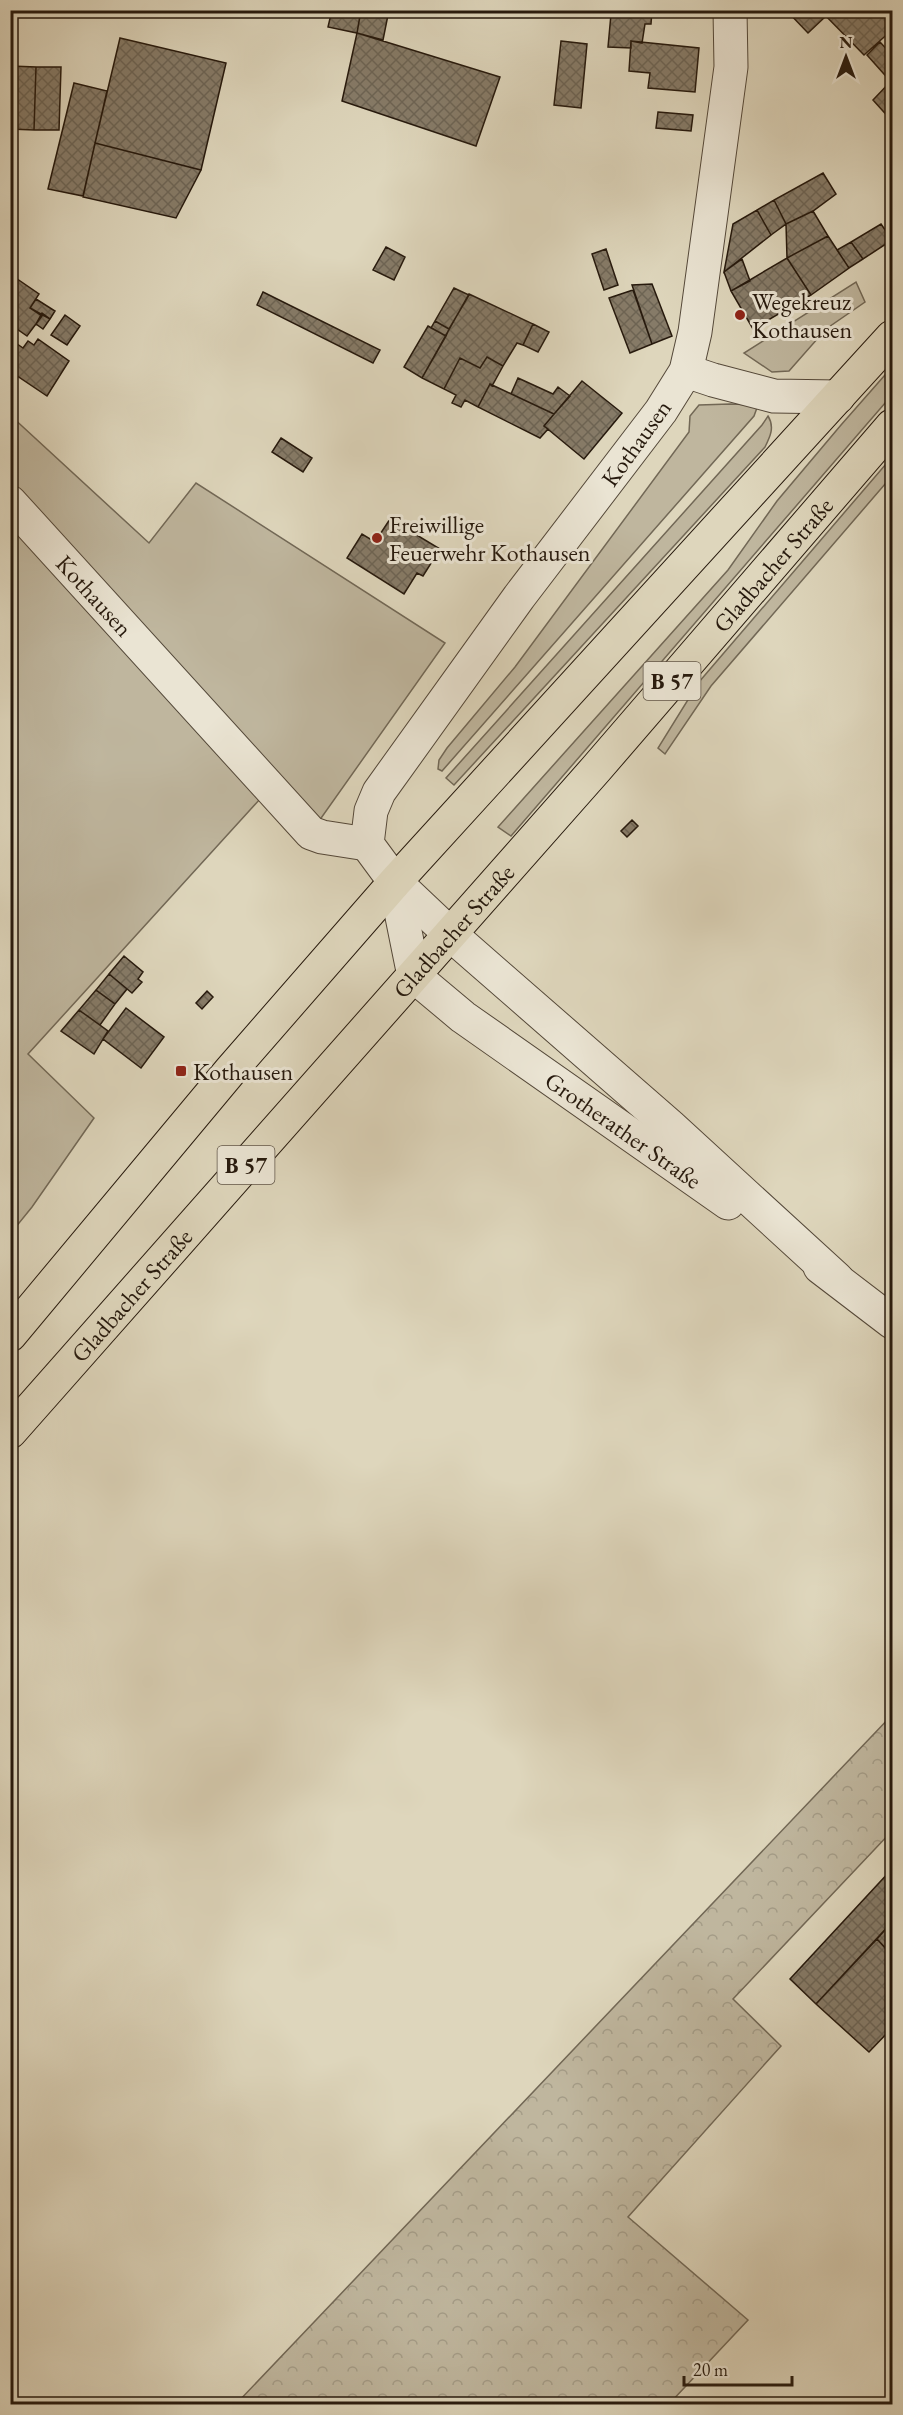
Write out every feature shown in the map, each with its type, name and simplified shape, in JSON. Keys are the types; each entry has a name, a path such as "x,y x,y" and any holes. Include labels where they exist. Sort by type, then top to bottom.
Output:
{"main road":[{"name":"B 57","path":"10,1335 231,1070 395,882 892,337"},
{"name":"Gladbacher Straße","path":"10,1432 596,769 892,426"}],"street":[{"name":"Kothausen","path":"10,502 311,833 322,837 367,844 371,811 379,792 519,597 661,411 686,371 695,332 731,67 730,10"},
{"path":"686,371 774,396 838,397"},
{"path":"367,844 395,882 414,975"},
{"name":"Grotherather Straße","path":"395,882 450,934 670,1126 837,1280"},
{"name":"Grotherather Straße","path":"414,975 463,1017 837,1280 892,1322"}],"green space":[{"path":"856,282 865,302 826,329 789,371 772,372 744,353"},
{"path":"892,367 892,395 511,836 498,827 728,570 777,501"},
{"path":"699,405 758,405 754,416 442,771 438,769 439,760 447,748 515,667 689,432 690,416"},
{"path":"10,415 149,543 196,483 445,643 302,845 260,799 28,1054 94,1118 32,1207 11,1233"},
{"path":"768,416 771,428 765,447 454,785 446,778"},
{"path":"892,457 892,476 711,686 665,754 658,748 699,682"},
{"path":"891,1716 892,1831 733,1999 781,2046 628,2217 748,2320 669,2404 236,2404"}],"building":[{"path":"332,10 361,10 357,33 328,27"},
{"path":"361,10 389,10 383,40 357,33"},
{"path":"628,10 652,10 651,24 645,24 642,43 631,41 631,48 608,47 611,14"},
{"path":"786,10 824,10 826,16 808,33"},
{"path":"824,10 892,10 892,30 864,55 823,13"},
{"path":"357,33 500,77 476,146 342,101"},
{"path":"120,38 226,63 201,170 95,143"},
{"path":"561,41 587,44 581,108 554,105"},
{"path":"631,41 699,48 695,92 648,88 650,73 629,71"},
{"path":"880,42 892,55 892,83 867,55"},
{"path":"10,66 36,67 34,130 10,129"},
{"path":"36,67 61,67 59,130 34,130"},
{"path":"891,81 892,83 892,121 873,100"},
{"path":"74,83 107,91 83,196 48,189"},
{"path":"658,112 693,115 691,131 656,128"},
{"path":"95,143 201,170 176,218 83,197"},
{"path":"823,173 836,194 813,211 786,224 774,200"},
{"path":"774,200 786,224 771,235 757,210"},
{"path":"757,210 771,235 724,272 733,224"},
{"path":"813,211 828,236 787,258 786,224"},
{"path":"881,224 892,240 863,259 851,242"},
{"path":"828,236 849,268 811,295 787,258"},
{"path":"851,242 863,259 849,268 837,250"},
{"path":"386,247 405,257 394,280 373,270"},
{"path":"606,249 618,285 604,290 592,254"},
{"path":"787,258 811,295 753,329 731,291"},
{"path":"742,259 750,281 731,291 724,272"},
{"path":"10,274 39,294 30,308 42,316 27,336 10,324"},
{"path":"652,284 672,336 652,344 632,285"},
{"path":"454,288 469,295 449,329 435,321"},
{"path":"633,290 652,344 630,353 609,298"},
{"path":"263,292 380,350 373,363 257,305"},
{"path":"469,294 533,324 523,345 517,343 503,366 487,357 480,368 460,358 444,389 422,378"},
{"path":"36,299 55,311 50,319 30,308"},
{"path":"42,313 50,319 43,329 36,324"},
{"path":"65,315 80,326 67,345 51,335"},
{"path":"435,321 449,329 446,336 431,328"},
{"path":"533,324 549,332 538,352 523,345"},
{"path":"428,326 446,336 422,378 404,367"},
{"path":"10,339 23,348 28,341 34,345 38,339 69,361 47,396 10,371"},
{"path":"487,357 503,366 478,407 465,400 461,407 452,403 456,395 444,389 460,358 480,368"},
{"path":"518,378 553,394 558,387 570,396 554,414 511,394"},
{"path":"582,381 622,413 584,459 544,426"},
{"path":"490,384 554,414 544,426 548,429 540,438 478,407"},
{"path":"281,438 312,458 303,472 272,452"},
{"path":"390,519 440,549 423,576 417,573 404,594 347,558 362,534 375,542"},
{"path":"632,820 638,826 627,837 621,831"},
{"path":"124,956 143,972 138,979 142,982 132,993 109,974"},
{"path":"109,974 127,989 115,1004 96,990"},
{"path":"96,990 115,1004 100,1025 79,1010"},
{"path":"207,991 213,997 202,1009 196,1003"},
{"path":"126,1008 164,1037 141,1068 103,1039"},
{"path":"79,1010 108,1031 94,1054 61,1031"},
{"path":"892,1869 892,1922 816,2004 790,1979"},
{"path":"892,1922 892,1944 887,1950 877,1939"},
{"path":"877,1939 892,1955 892,2028 869,2052 816,2004"}],"place":[{"name":"Wegekreuz Kothausen","path":"740,315"},
{"name":"Freiwillige Feuerwehr Kothausen","path":"377,538"},
{"name":"Kothausen","path":"181,1071"}]}
